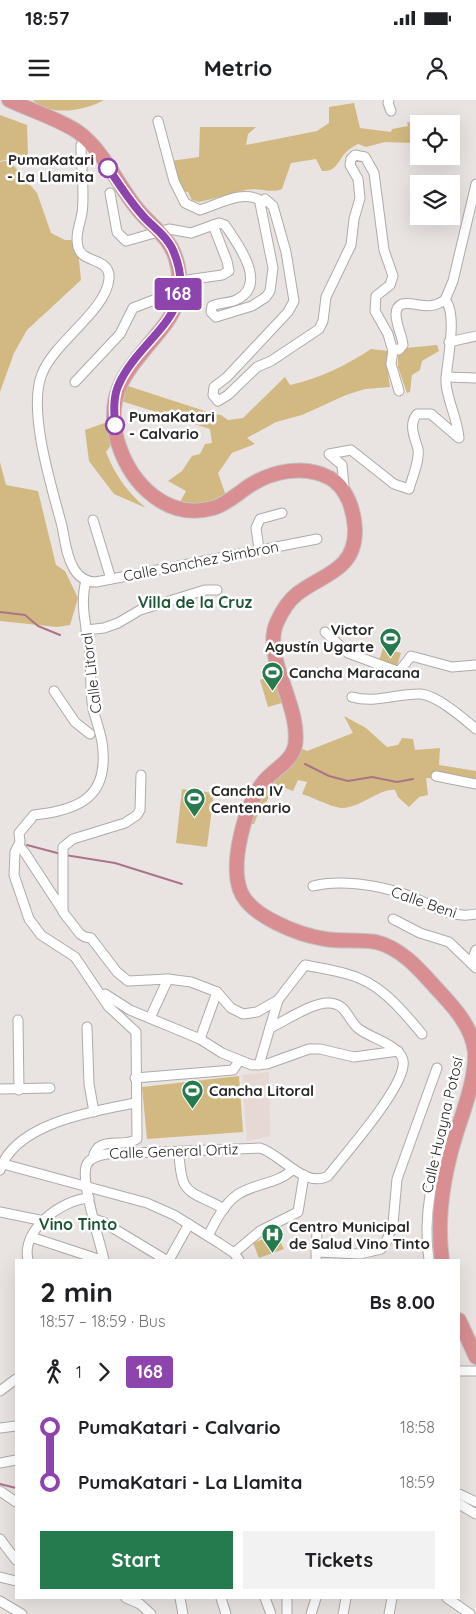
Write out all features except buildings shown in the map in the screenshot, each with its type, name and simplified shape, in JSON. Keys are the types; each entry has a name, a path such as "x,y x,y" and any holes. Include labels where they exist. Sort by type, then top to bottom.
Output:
{"highway":[{"path":"9,100 68,126 86,138 136,207 167,239 177,260 179,288 170,317 125,374 116,394 115,425 118,443 127,465 146,489 164,504 192,510 216,507 255,482 289,471 310,471 325,475 342,488"},
{"name":"Calle Huayna Potosí","path":"342,488 351,507 355,527 354,539 344,564 292,597 274,628 273,642 292,711 294,747 290,757 263,782 250,807 240,843 237,877 245,900 261,914 324,939 370,941 401,953 448,1001 468,1028 476,1059 466,1105 443,1182 440,1211 442,1259"},
{"path":"460,1326 476,1357"}],"street":[{"path":"389,100 388,103 391,111"},
{"path":"158,121 174,181 185,204 200,210 235,197 246,196 262,201 270,201 286,252 294,301 288,312 227,377 214,387 213,395 216,400 224,398 253,370 278,356 322,324 326,297 351,245 360,190 358,179 350,163 352,158 357,155 367,159 374,173 384,250 393,276 390,285 374,300 375,311 388,334 393,350 391,364 399,391"},
{"path":"86,138 81,145 82,213 77,231 78,248 84,256 103,264 108,270 109,281 95,307 47,364 40,379 38,391 42,452 68,554 76,571 86,580"},
{"path":"393,350 399,350 403,343 396,319 396,312 399,306 403,304 428,306 445,300 454,281 473,213 476,184"},
{"path":"110,193 117,232 126,241 169,230 191,233 213,225 222,223 225,225 246,258 250,280 249,290 244,295 233,301 217,304 210,308 213,316 219,317 260,302 270,291 273,268 260,206 262,201"},
{"path":"75,382 120,334 133,308 172,293 179,288 222,275 229,271 228,260 213,225"},
{"path":"342,488 344,486 342,465 329,454 351,450 394,484 409,489 418,451 412,435 414,418 417,414 431,414 459,438 458,421 445,383 452,324 449,305 445,300"},
{"path":"449,342 476,336"},
{"path":"446,377 476,378"},
{"path":"259,548 256,528 260,519 282,513"},
{"path":"93,520 111,579"},
{"name":"Calle Sanchez Simbron","path":"86,580 96,582 259,548 318,539"},
{"name":"Calle Litoral","path":"86,580 86,630 94,710 100,732 104,760 101,779 90,795 76,806 58,813 34,815 19,833 19,846 15,852 14,874 29,920 45,938 75,957 108,1006 136,1032 135,1103 137,1139 132,1142 101,1145 94,1152 93,1158"},
{"path":"86,630 104,628 147,607 205,590 218,590"},
{"path":"325,632 348,653 397,671 402,669 411,656 452,667 476,665"},
{"path":"54,691 75,722 90,734"},
{"path":"352,697 365,701 424,695 462,716 476,729"},
{"path":"63,912 63,847 73,839 131,820 140,810 141,775"},
{"path":"436,776 476,784"},
{"path":"19,846 26,852 63,912 80,934 91,938 117,972 128,981 168,979 191,982 217,992 231,1008 243,1014 257,1012 278,1000"},
{"name":"Calle Beni","path":"313,886 334,882 386,889 406,894 450,914 467,916 476,914"},
{"path":"393,920 420,933 449,942 473,966"},
{"path":"473,966 476,950"},
{"path":"259,1065 278,1000 305,965 349,974 374,986 394,1002 422,1034"},
{"path":"150,1018 168,979"},
{"path":"200,1039 217,992"},
{"path":"101,995 105,994 130,1010 200,1039 239,1061 259,1065 309,1049 320,1049 354,1057 398,1052"},
{"path":"135,1103 52,1124 26,1138 1,1166 84,1186 147,1204 189,1224 236,1256 260,1231 298,1212 304,1175 318,1178 326,1177 361,1136 386,1099 402,1069 403,1062 398,1052 357,1027 344,1008 330,1003 314,1006 270,1028"},
{"path":"18,1020 19,1090"},
{"path":"87,1027 89,1084 94,1112"},
{"path":"135,1078 233,1070 239,1061"},
{"path":"317,1231 316,1256 360,1254 381,1249 385,1245 393,1224 397,1179 436,1068"},
{"path":"0,1089 50,1088"},
{"path":"429,1259 427,1217 432,1180 446,1126"},
{"name":"Calle General Ortiz","path":"84,1186 85,1168 93,1158 107,1154 260,1148 304,1175"},
{"path":"179,1152 183,1184 196,1196 224,1209"},
{"path":"208,1236 224,1209 238,1194 278,1179 293,1169"},
{"path":"84,1186 89,1198 102,1259"},
{"path":"28,1259 27,1251 31,1237 44,1220 60,1207 89,1198"},
{"path":"0,1212 44,1220"},
{"path":"94,1219 103,1222 165,1259"},
{"path":"168,1259 189,1224"},
{"path":"31,1237 99,1259"},
{"path":"460,1371 476,1371"},
{"path":"0,1391 15,1380"},
{"path":"0,1428 15,1426"},
{"path":"0,1463 15,1460"},
{"path":"0,1491 15,1501"},
{"path":"460,1494 476,1502"},
{"path":"460,1505 476,1514"},
{"path":"0,1539 15,1559"},
{"path":"0,1577 15,1581"},
{"path":"128,1599 140,1604 151,1614"},
{"path":"180,1599 183,1614"},
{"path":"221,1599 226,1614"},
{"path":"265,1599 271,1614"},
{"path":"287,1599 287,1614"},
{"path":"311,1614 316,1599"},
{"path":"342,1614 346,1599"},
{"path":"389,1614 392,1599"},
{"path":"448,1599 470,1614"},
{"path":"0,1600 10,1610 22,1614"}],"shaded area":[{"path":"33,100 104,100 87,107 57,110 48,109"},
{"path":"354,103 360,128 391,132 392,129 408,126 407,122 410,122 410,143 385,142 366,147 358,144 347,151 337,165 327,171 322,171 316,159 291,163 282,189 278,190 246,190 199,202 192,200 188,192 180,191 171,161 199,157 200,127 256,127 248,134 246,145 317,131 329,123 329,107"},
{"path":"0,115 27,125 28,155 0,161"},
{"path":"9,160 37,193 51,233 65,240 77,240 81,280 27,330 14,353 0,392 0,162"},
{"path":"437,345 439,351 422,361 420,370 412,375 410,392 407,393 398,367 398,354 406,348"},
{"path":"371,349 388,351 387,366 390,387 365,389 346,395 302,415 276,422 247,438 255,444 232,453 218,473 226,496 203,504 180,502 186,491 168,481 182,471 192,456 200,454 205,444 212,443 210,429 121,401 122,393 128,386 221,415 228,420 243,418 285,377 290,385 312,379 352,361"},
{"path":"107,422 111,445 106,452 127,489 146,508 114,494 89,461 85,430"},
{"path":"0,462 6,485 38,491 56,565 65,571 78,598 70,625 57,627 0,621"},
{"name":"Victor Agustín Ugarte","path":"383,648 401,653 397,666 379,661"},
{"name":"Cancha Maracana","path":"276,673 285,702 268,707 260,680"},
{"path":"344,716 366,728 387,747 398,745 402,738 413,739 415,750 440,748 439,765 476,771 476,785 457,780 426,778 428,795 419,797 409,807 398,797 395,790 389,790 350,807 340,808 302,794 307,782 298,780 293,791 277,785 268,798 264,809 260,809 254,824 249,824 260,794 301,748 307,751 353,733"},
{"name":"Cancha IV Centenario","path":"182,789 214,793 207,847 176,843"},
{"path":"269,1072 270,1136 247,1141 242,1075"},
{"name":"Cancha Litoral","path":"239,1076 243,1132 147,1139 142,1087"},
{"path":"276,1234 284,1249 259,1258 253,1243"}],"waterway":[{"path":"0,612 25,615 38,626 60,635"},
{"path":"305,764 329,776 348,781 372,777 397,782 413,779"},
{"path":"27,845 61,854"},
{"path":"65,855 115,863 182,884"},
{"path":"0,1484 15,1488"}],"bus line":[{"name":"168","path":"108,168 145,218 167,239 177,260 180,281 178,299 170,317 120,381 115,400 115,425"}],"place":[{"name":"PumaKatari - La Llamita","path":"108,168"},
{"name":"PumaKatari - Calvario","path":"115,425"},
{"name":"Victor Agustín Ugarte","path":"390,657"},
{"name":"Cancha Maracana","path":"273,691"},
{"name":"Cancha IV Centenario","path":"195,818"},
{"name":"Cancha Litoral","path":"193,1109"},
{"name":"Centro Municipal de Salud Vino Tinto","path":"273,1254"}],"district":[{"name":"Villa de la Cruz","path":"195,602"},
{"name":"Vino Tinto","path":"78,1224"}]}
